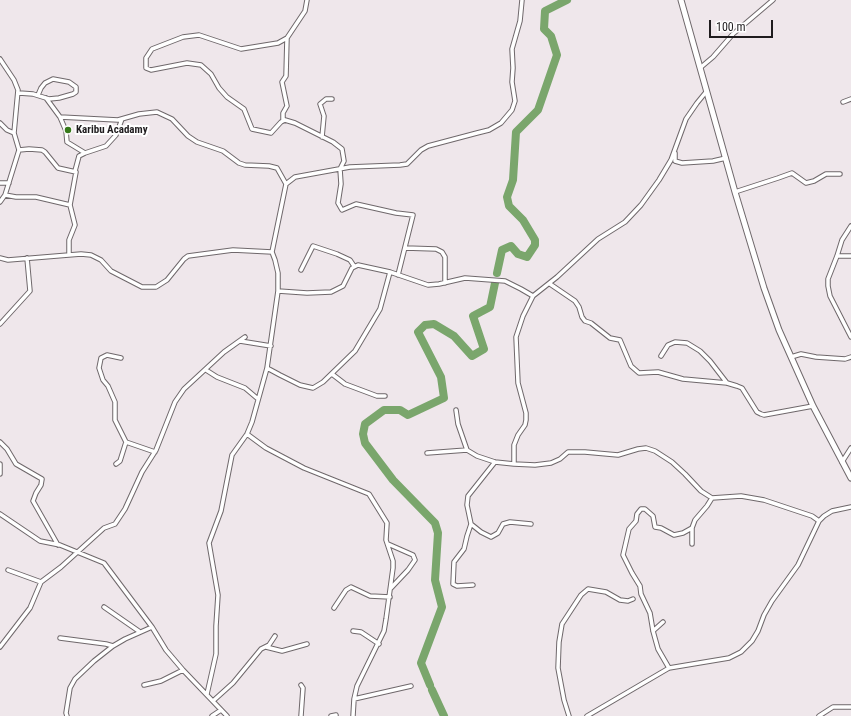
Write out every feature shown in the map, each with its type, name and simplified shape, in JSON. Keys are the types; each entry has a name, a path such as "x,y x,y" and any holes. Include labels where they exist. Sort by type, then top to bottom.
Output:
{"main road":[{"path":"681,0 706,92 764,288 791,357 813,406 851,478"}],"street":[{"path":"287,38 286,76 282,82 287,106 283,113 283,121 272,133 252,130 244,109 227,97 219,88 211,74 201,65 187,63 151,70 146,68 146,58 152,49 183,37 199,35 241,49 278,44 287,38 304,11 307,0"},
{"path":"207,694 216,654 218,595 209,543 221,511 232,455 247,434 267,368 278,291 278,273 272,252 286,184 295,177 340,169 400,166 407,164 428,146 488,130 500,123 512,110 515,101 512,82 512,48 520,20 522,0"},
{"path":"700,68 733,34 773,0"},
{"path":"0,58 14,80 19,93 14,133 19,150 5,195 0,202"},
{"path":"19,93 38,95 46,98 59,98 74,94 76,92 76,86 69,82 53,79 45,83 38,95"},
{"path":"514,464 514,445 518,435 525,425 526,420 526,413 518,383 516,337 523,316 533,296 550,284 598,239 632,216 659,180 671,160 686,119 706,92"},
{"path":"46,98 60,116 66,131 67,142 85,153"},
{"path":"322,137 324,116 320,104 326,99 332,98"},
{"path":"844,102 851,99"},
{"path":"60,116 85,119 118,120 140,114 157,112 172,119 188,136 197,142 223,151 240,163 245,165 269,166 277,168 286,184"},
{"path":"69,255 69,240 75,225 70,204 79,156 106,146 116,135 122,119"},
{"path":"283,121 295,123 333,142 342,149 344,161 340,169 341,184 338,203 342,210 356,204 396,213 413,215 398,275"},
{"path":"0,123 14,133"},
{"path":"676,147 675,161 678,162 692,163 726,158"},
{"path":"19,150 42,150 61,170 75,171"},
{"path":"735,192 792,172 806,183 814,181 826,174 840,174"},
{"path":"0,183 9,183"},
{"path":"5,195 22,198 31,196 70,204"},
{"path":"851,226 842,240 828,279 830,296 851,337"},
{"path":"301,270 313,246 350,260 354,266"},
{"path":"405,248 436,249 442,252 444,257 445,283"},
{"path":"0,258 8,260 81,254 96,257 111,271 142,287 156,287 167,280 188,256 233,250 272,252"},
{"path":"837,256 851,256"},
{"path":"0,324 30,291 27,258"},
{"path":"354,266 358,265 390,272 428,285 465,278 505,281 533,296"},
{"path":"278,291 307,293 331,292 343,286 354,266"},
{"path":"267,368 300,385 313,388 318,386 355,351 377,316 390,272"},
{"path":"550,284 575,301 585,321 591,323 610,338 620,340 631,366 639,373 658,372 683,379 727,383 742,388 757,412 761,414 770,414 813,406"},
{"path":"0,647 30,608 41,582 61,567 104,528 115,524 125,509 142,472 154,452 175,402 184,389 206,370 217,358 245,337"},
{"path":"240,341 271,346"},
{"path":"661,356 668,346 675,342 687,343 710,361 727,383"},
{"path":"791,357 801,354 816,357 845,359 851,357"},
{"path":"121,358 108,355 101,358 99,368 103,380 108,386 115,402 115,420 126,442 154,452"},
{"path":"206,370 217,377 245,388 258,398"},
{"path":"332,374 346,384 377,396 386,396"},
{"path":"456,410 458,424 466,450"},
{"path":"247,434 266,448 304,468 369,494 387,523 386,540 393,561 390,597 384,631 357,686 354,699 353,716"},
{"path":"0,442 7,449 16,464 42,479 41,486 33,500 58,545"},
{"path":"116,464 120,461 126,442"},
{"path":"427,453 466,450 477,456 495,462 535,465 551,463 560,459 568,452 618,455 646,448 672,462 701,491 712,498 741,496 764,500 812,516 819,521"},
{"path":"842,462 851,448"},
{"path":"473,585 457,586 453,584 454,562 464,549 466,536 471,524 467,505 468,496 495,462"},
{"path":"0,464 0,474"},
{"path":"692,544 692,528 695,520 712,498"},
{"path":"587,716 669,668 729,658 741,652 752,641 772,601 798,565 819,521 832,511 851,507"},
{"path":"669,668 658,649 650,613 641,594 640,586 623,555 629,529 636,520 637,514 643,508 653,516 656,528 661,528 675,535 692,528"},
{"path":"0,514 40,541 58,545 104,563 152,627 166,650 227,716"},
{"path":"471,524 481,532 491,537 498,533 504,524 510,522 531,524"},
{"path":"388,544 413,555 415,560 391,589"},
{"path":"8,570 41,582"},
{"path":"334,608 346,590 351,587 370,596 390,597"},
{"path":"569,716 564,700 558,668 558,642 562,624 581,595 588,589 606,592 620,600 628,601 633,599"},
{"path":"104,607 140,632"},
{"path":"653,631 663,622"},
{"path":"67,716 66,713 70,688 75,678 113,646 152,627"},
{"path":"354,631 361,632 378,644"},
{"path":"213,701 233,683 261,649 266,647 275,636"},
{"path":"60,638 113,646"},
{"path":"266,647 282,651 307,644"},
{"path":"144,685 162,681 183,670"},
{"path":"301,685 303,688 301,716"},
{"path":"354,699 411,686"},
{"path":"819,716 833,708 851,707"},
{"path":"212,716 221,710"},
{"path":"331,716 336,715"}],"waterway":[{"path":"497,273 502,250 511,246 518,254 527,257 535,245 535,240 523,220 509,206 507,197 513,180 516,132 538,110 557,55 551,36 544,29 545,11 567,0"},
{"path":"430,685 421,663 442,607 435,580 438,533 435,523 393,480 365,443 363,434 365,424 384,410 400,410 408,415 444,398 441,377 418,332 425,325 434,324 454,336 472,356 484,349 473,316 490,307 495,283"},
{"path":"432,690 444,716"}],"place":[{"name":"Karibu Acadamy","path":"68,130"}]}
